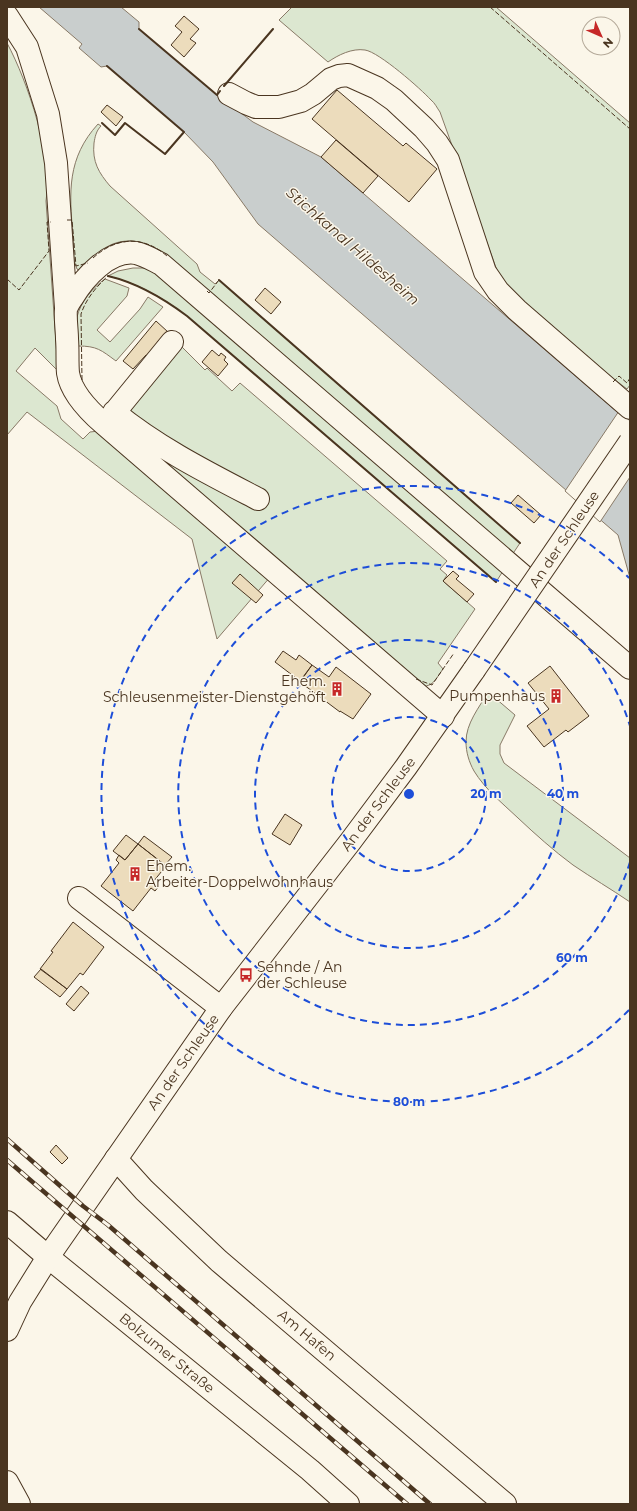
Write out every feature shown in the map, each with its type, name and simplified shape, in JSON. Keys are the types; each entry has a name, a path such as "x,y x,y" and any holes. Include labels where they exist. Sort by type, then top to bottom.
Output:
{"main road":[{"path":"7,16 27,47 48,114 52,134 56,163 66,308 68,374 76,393 87,408 146,436 182,460 258,499"},
{"path":"229,94 256,107 279,107 301,101 313,94 331,79 348,75 377,88 394,100 424,128 437,143 448,160 485,272 498,291 517,310 630,408"},
{"path":"66,308 76,291 87,278 113,257 125,253 136,253 161,264 630,668"},
{"path":"109,418 172,342"},
{"path":"109,418 443,716"},
{"name":"An der Schleuse","path":"48,1257 221,1008 350,842 443,716 630,442"},
{"path":"79,898 221,1008"},
{"name":"Am Hafen","path":"116,1159 144,1190 219,1261 505,1504"},
{"name":"Bolzumer Straße","path":"7,1222 310,1470 348,1504"},
{"path":"7,1330 20,1302 48,1257"},
{"path":"7,1482 19,1504"}],"green space":[{"path":"292,7 496,7 630,123 630,385 627,389 594,364 506,286 499,276 440,112 434,103 400,72 371,52 365,50 350,51 328,62 279,20"},
{"path":"7,43 23,78 37,120 46,163 46,201 58,371 35,348 16,371 57,406 61,419 83,439 90,432 99,431 271,576 217,639 192,539 27,412 7,435"},
{"path":"98,124 101,126 97,132 94,143 95,162 110,186 197,264 200,272 215,284 219,280 520,543 512,555 163,252 148,245 133,241 118,242 102,250 80,271 77,269 74,256 71,204 72,176 80,150"},
{"path":"133,268 146,268 153,270 503,571 496,582 187,316 150,292 130,283 108,276 118,271"},
{"path":"105,279 129,288 127,296 97,330 110,342 140,309 148,297 163,307 116,361 98,349 78,346 77,317 81,306 96,286"},
{"path":"180,345 205,370 207,368 232,391 240,383 447,561 440,569 447,575 443,581 475,609 438,663 443,669 430,685 423,686 114,422"},
{"path":"488,692 515,715 500,745 500,754 504,763 630,858 630,902 573,865 559,854 500,801 478,778 468,757 466,746 467,735 468,728"}],"water":[{"name":"Stichkanal Hildesheim","path":"39,7 121,7 139,22 139,29 217,95 253,122 321,157 630,423 630,578 618,535 258,224 213,162 184,132 107,66 101,67 79,48 82,44"}],"pier":[{"path":"619,411 630,421 630,477 600,522 565,491"}],"building":[{"path":"184,16 199,29 190,39 196,43 184,57 171,45 182,32 175,26"},
{"path":"337,90 403,146 406,143 437,169 409,202 312,119"},
{"path":"107,105 123,117 116,126 101,112"},
{"path":"336,140 378,176 363,193 321,157"},
{"path":"265,288 281,302 271,314 255,300"},
{"path":"156,321 168,332 148,356 146,355 133,369 123,361"},
{"path":"212,350 219,356 221,353 226,357 224,360 228,364 218,376 202,362"},
{"path":"518,495 541,515 534,523 511,503"},
{"path":"453,571 459,576 456,579 474,594 467,602 443,581"},
{"path":"240,574 263,595 256,603 232,583"},
{"path":"283,651 296,660 299,655 312,665 300,681 275,662"},
{"name":"Ehem. Schleusenmeister-Dienstgehöft","path":"312,665 329,677 336,667 371,694 353,719 340,712 300,682"},
{"name":"Pumpenhaus","path":"550,666 589,716 568,732 566,730 544,747 527,726 549,709 528,683"},
{"path":"285,814 302,825 290,845 272,834"},
{"path":"126,835 138,844 125,860 113,851"},
{"path":"144,836 172,857 165,865 138,844"},
{"name":"Ehem. Arbeiter-Doppelwohnhaus","path":"138,844 166,866 153,882 159,886 155,891 151,888 133,911 101,886 119,863 116,860 119,855 125,860"},
{"path":"73,922 104,947 83,975 80,973 67,989 40,969 53,952 51,951"},
{"path":"41,969 67,989 60,997 34,977"},
{"path":"81,986 89,993 74,1011 66,1004"},
{"path":"56,1145 68,1158 62,1164 50,1152"}],"railway":[{"path":"7,1139 430,1504"},
{"path":"7,1160 407,1504"}],"fence":[{"path":"490,7 630,129"},
{"path":"67,220 72,220 76,266 88,263"},
{"path":"7,279 19,290 49,251 47,222 51,222"},
{"path":"93,258 111,246 130,241 149,244 167,256"},
{"path":"82,380 81,314 86,303 99,284 108,276"},
{"path":"207,291 209,293 219,280"},
{"path":"613,382 619,376 627,383 630,378"},
{"path":"416,679 432,685 454,653"}],"wall":[{"path":"139,29 217,95 220,91"},
{"path":"224,86 273,29"},
{"path":"102,123 115,135 125,123 165,154 184,132 107,66"},
{"path":"108,276 130,283 150,292 187,316 496,582"},
{"path":"219,280 520,543"}],"place":[{"name":"Ehem. Schleusenmeister-Dienstgehöft","path":"337,689"},
{"name":"Pumpenhaus","path":"556,696"},
{"name":"Ehem. Arbeiter-Doppelwohnhaus","path":"135,874"},
{"name":"Sehnde / An der Schleuse","path":"246,975"}]}
